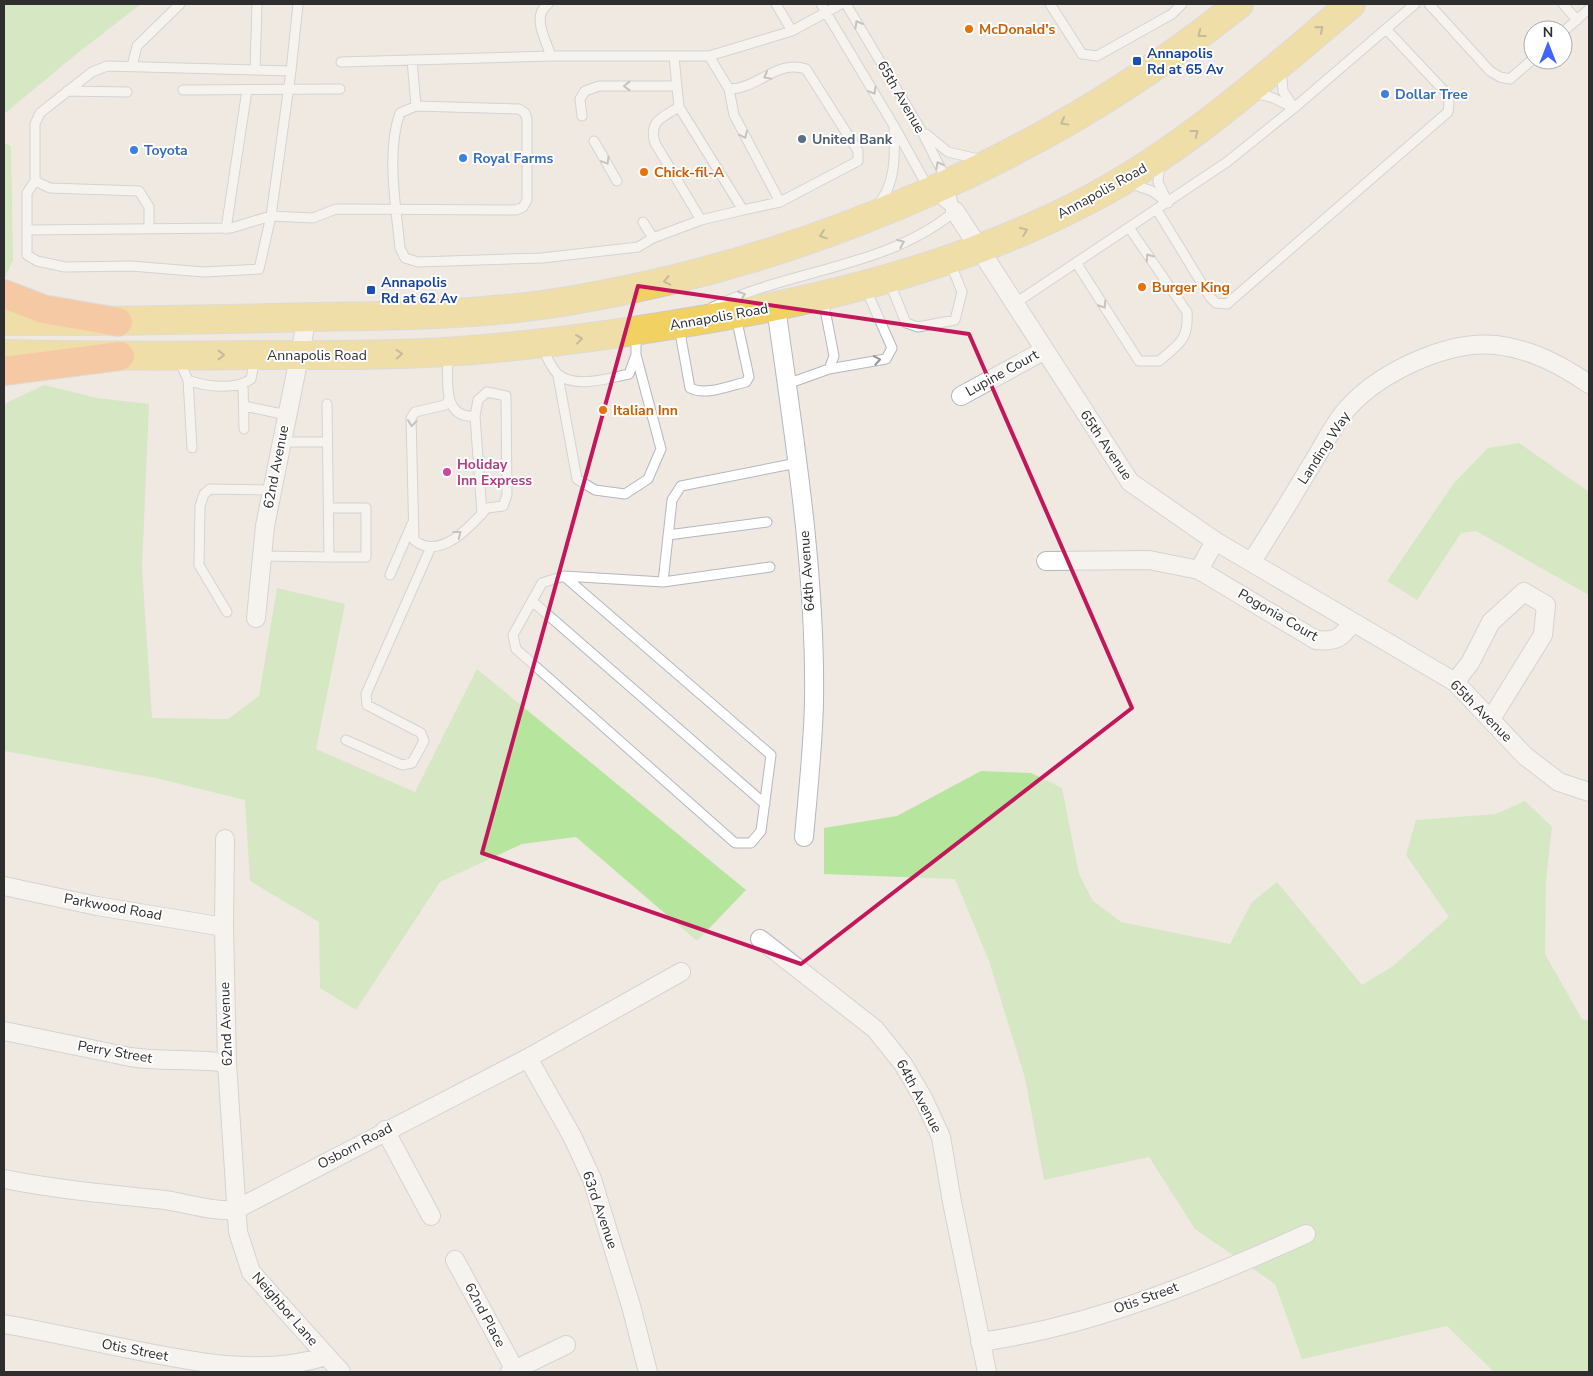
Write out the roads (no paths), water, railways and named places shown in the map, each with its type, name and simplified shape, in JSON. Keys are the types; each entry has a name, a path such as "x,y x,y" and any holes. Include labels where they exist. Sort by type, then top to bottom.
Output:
{"highway":[{"path":"4,294 43,309 118,322"},
{"path":"4,371 120,356"}],"main road":[{"path":"4,320 118,322 307,318 476,311 566,301 711,270 768,253 861,220 939,187 998,158 1148,72 1239,4"},
{"name":"Annapolis Road","path":"4,354 120,356 383,355 448,352 540,344 636,343 681,324 776,307 823,296 876,282 979,249 1046,222 1122,181 1191,136 1351,4"},
{"path":"4,338 282,335 307,318"}],"street":[{"name":"65th Avenue","path":"955,211 1043,351 1130,482 1215,541 1456,682 1525,756 1559,782 1589,792"},
{"name":"64th Avenue","path":"776,307 797,463 806,554 813,659 813,711 804,838"},
{"name":"62nd Avenue","path":"256,618 262,556 272,490 307,318"},
{"name":"Landing Way","path":"1252,561 1342,414 1377,382 1405,365 1431,355 1463,347 1495,345 1532,353 1560,364 1589,384"},
{"name":"Lupine Court","path":"960,396 1043,351"},
{"path":"1199,570 1215,541"},
{"name":"Pogonia Court","path":"1046,561 1149,560 1199,570 1316,640 1332,642 1343,635 1353,622"},
{"path":"1456,682 1470,663 1492,622 1524,592 1546,605 1543,635 1491,719"},
{"name":"62nd Avenue","path":"226,839 224,927 227,1063 230,1122 236,1175 235,1210"},
{"name":"Parkwood Road","path":"4,886 97,906 224,927"},
{"name":"64th Avenue","path":"760,939 875,1029 903,1064 923,1098 941,1137 952,1202 987,1372"},
{"name":"Osborn Road","path":"235,1210 528,1058 681,972"},
{"name":"Perry Street","path":"4,1031 148,1060 192,1059 227,1063"},
{"name":"63rd Avenue","path":"528,1058 572,1136 592,1179 628,1296 648,1372"},
{"path":"386,1130 431,1216"},
{"path":"4,1179 99,1195 156,1199 209,1208 235,1210"},
{"name":"Neighbor Lane","path":"235,1210 238,1232 251,1272 341,1372"},
{"name":"Otis Street","path":"980,1342 1052,1330 1093,1317 1191,1282 1306,1234"},
{"name":"62nd Place","path":"455,1260 512,1371"},
{"name":"Otis Street","path":"4,1324 221,1365 257,1368 282,1366 305,1364 326,1356"},
{"path":"512,1371 566,1345"}],"lane":[{"path":"132,66 137,46 180,4"},
{"path":"255,69 257,4"},
{"path":"291,70 107,66 92,72 40,113 35,124 35,181 27,193 27,255 37,261 65,267 131,266 204,272 259,270 271,216 290,90 298,4"},
{"path":"548,4 541,9 539,16 551,56"},
{"path":"776,4 792,31"},
{"path":"735,314 749,377 746,382 697,392 690,388 681,324 722,303 749,292 826,270 909,240 936,226 955,211 894,126 821,4"},
{"path":"340,62 551,56 674,58 709,56 792,31 841,4"},
{"name":"65th Avenue","path":"846,4 921,130 939,187 955,211"},
{"path":"1050,4 1082,54 1097,56 1172,14 1182,4"},
{"path":"1014,304 1130,229 1227,162 1294,108 1415,4"},
{"path":"1429,4 1490,71 1500,77 1510,79 1523,68"},
{"path":"1563,4 1577,20"},
{"path":"1573,23 1589,9"},
{"path":"1157,210 1210,297 1216,303 1227,304 1448,112 1447,94 1386,29"},
{"path":"709,56 729,89 734,115 780,202"},
{"path":"674,58 679,107 743,210"},
{"path":"412,60 416,106"},
{"path":"1281,61 1283,91 1294,108"},
{"path":"27,230 226,229 271,216 313,218 336,210 397,210 516,210 523,207 527,200 527,119 525,113 519,109 416,106 400,113 394,144 397,210 400,248 405,258 418,262 542,258 638,247 653,238 701,220 780,202 858,161 858,152 806,69 796,66 782,67 743,89 729,89"},
{"path":"582,116 580,99 590,88 599,86 676,86"},
{"path":"183,90 340,89"},
{"path":"226,229 247,90"},
{"path":"67,91 127,92"},
{"path":"1246,92 1271,97 1294,108"},
{"path":"679,107 655,123 652,133 655,143 701,220"},
{"path":"861,220 879,203 890,184 894,126"},
{"path":"921,130 948,152 960,157 983,160 998,158"},
{"path":"594,141 618,181"},
{"path":"1162,156 1158,182 1168,203"},
{"path":"35,181 50,188 139,192 149,207 149,229"},
{"path":"1122,181 1152,191 1168,203"},
{"path":"643,222 653,238"},
{"path":"1076,264 1139,360 1149,363 1159,362 1182,340 1188,328 1187,312 1130,229"},
{"path":"876,282 906,323 918,327 955,320 962,292 949,259"},
{"path":"786,384 829,369 886,359 892,348 876,282"},
{"path":"823,296 834,356 829,369"},
{"path":"558,376 573,382 598,380 629,374 636,343"},
{"path":"540,344 558,376 577,479 595,490 625,494 648,480 661,449 636,343"},
{"path":"448,352 448,401 456,412 466,417 475,416"},
{"path":"188,380 199,385 243,385 251,378 255,355"},
{"path":"177,356 188,380 192,448"},
{"path":"243,385 244,429"},
{"path":"448,401 445,405 415,412 411,418 412,524 414,540 421,546 444,545 482,514 487,508 503,506 507,496 506,396 487,392 478,400 475,416 482,514"},
{"path":"327,404 329,557"},
{"path":"244,406 287,414"},
{"path":"281,442 327,442"},
{"path":"663,582 672,500 680,486 797,463"},
{"path":"227,612 199,565 200,506 204,494 210,489 272,490"},
{"path":"262,556 366,557 366,508 328,508"},
{"path":"668,536 767,522"},
{"path":"390,575 412,524"},
{"path":"346,740 402,765 412,763 424,741 422,733 366,705 366,694 431,547"},
{"path":"564,576 771,755 761,831 751,843 735,843 516,649 513,635 542,583 564,576 663,582 770,566"},
{"path":"532,601 764,804"}],"place":[{"name":"McDonald's","path":"969,29"},
{"name":"Annapolis Rd at 65 Av","path":"1137,61"},
{"name":"Dollar Tree","path":"1385,94"},
{"name":"United Bank","path":"802,139"},
{"name":"Toyota","path":"134,150"},
{"name":"Royal Farms","path":"463,158"},
{"name":"Chick-fil-A","path":"644,172"},
{"name":"Burger King","path":"1142,287"},
{"name":"Annapolis Rd at 62 Av","path":"371,290"},
{"name":"Italian Inn","path":"603,410"},
{"name":"Holiday Inn Express","path":"447,472"}]}
